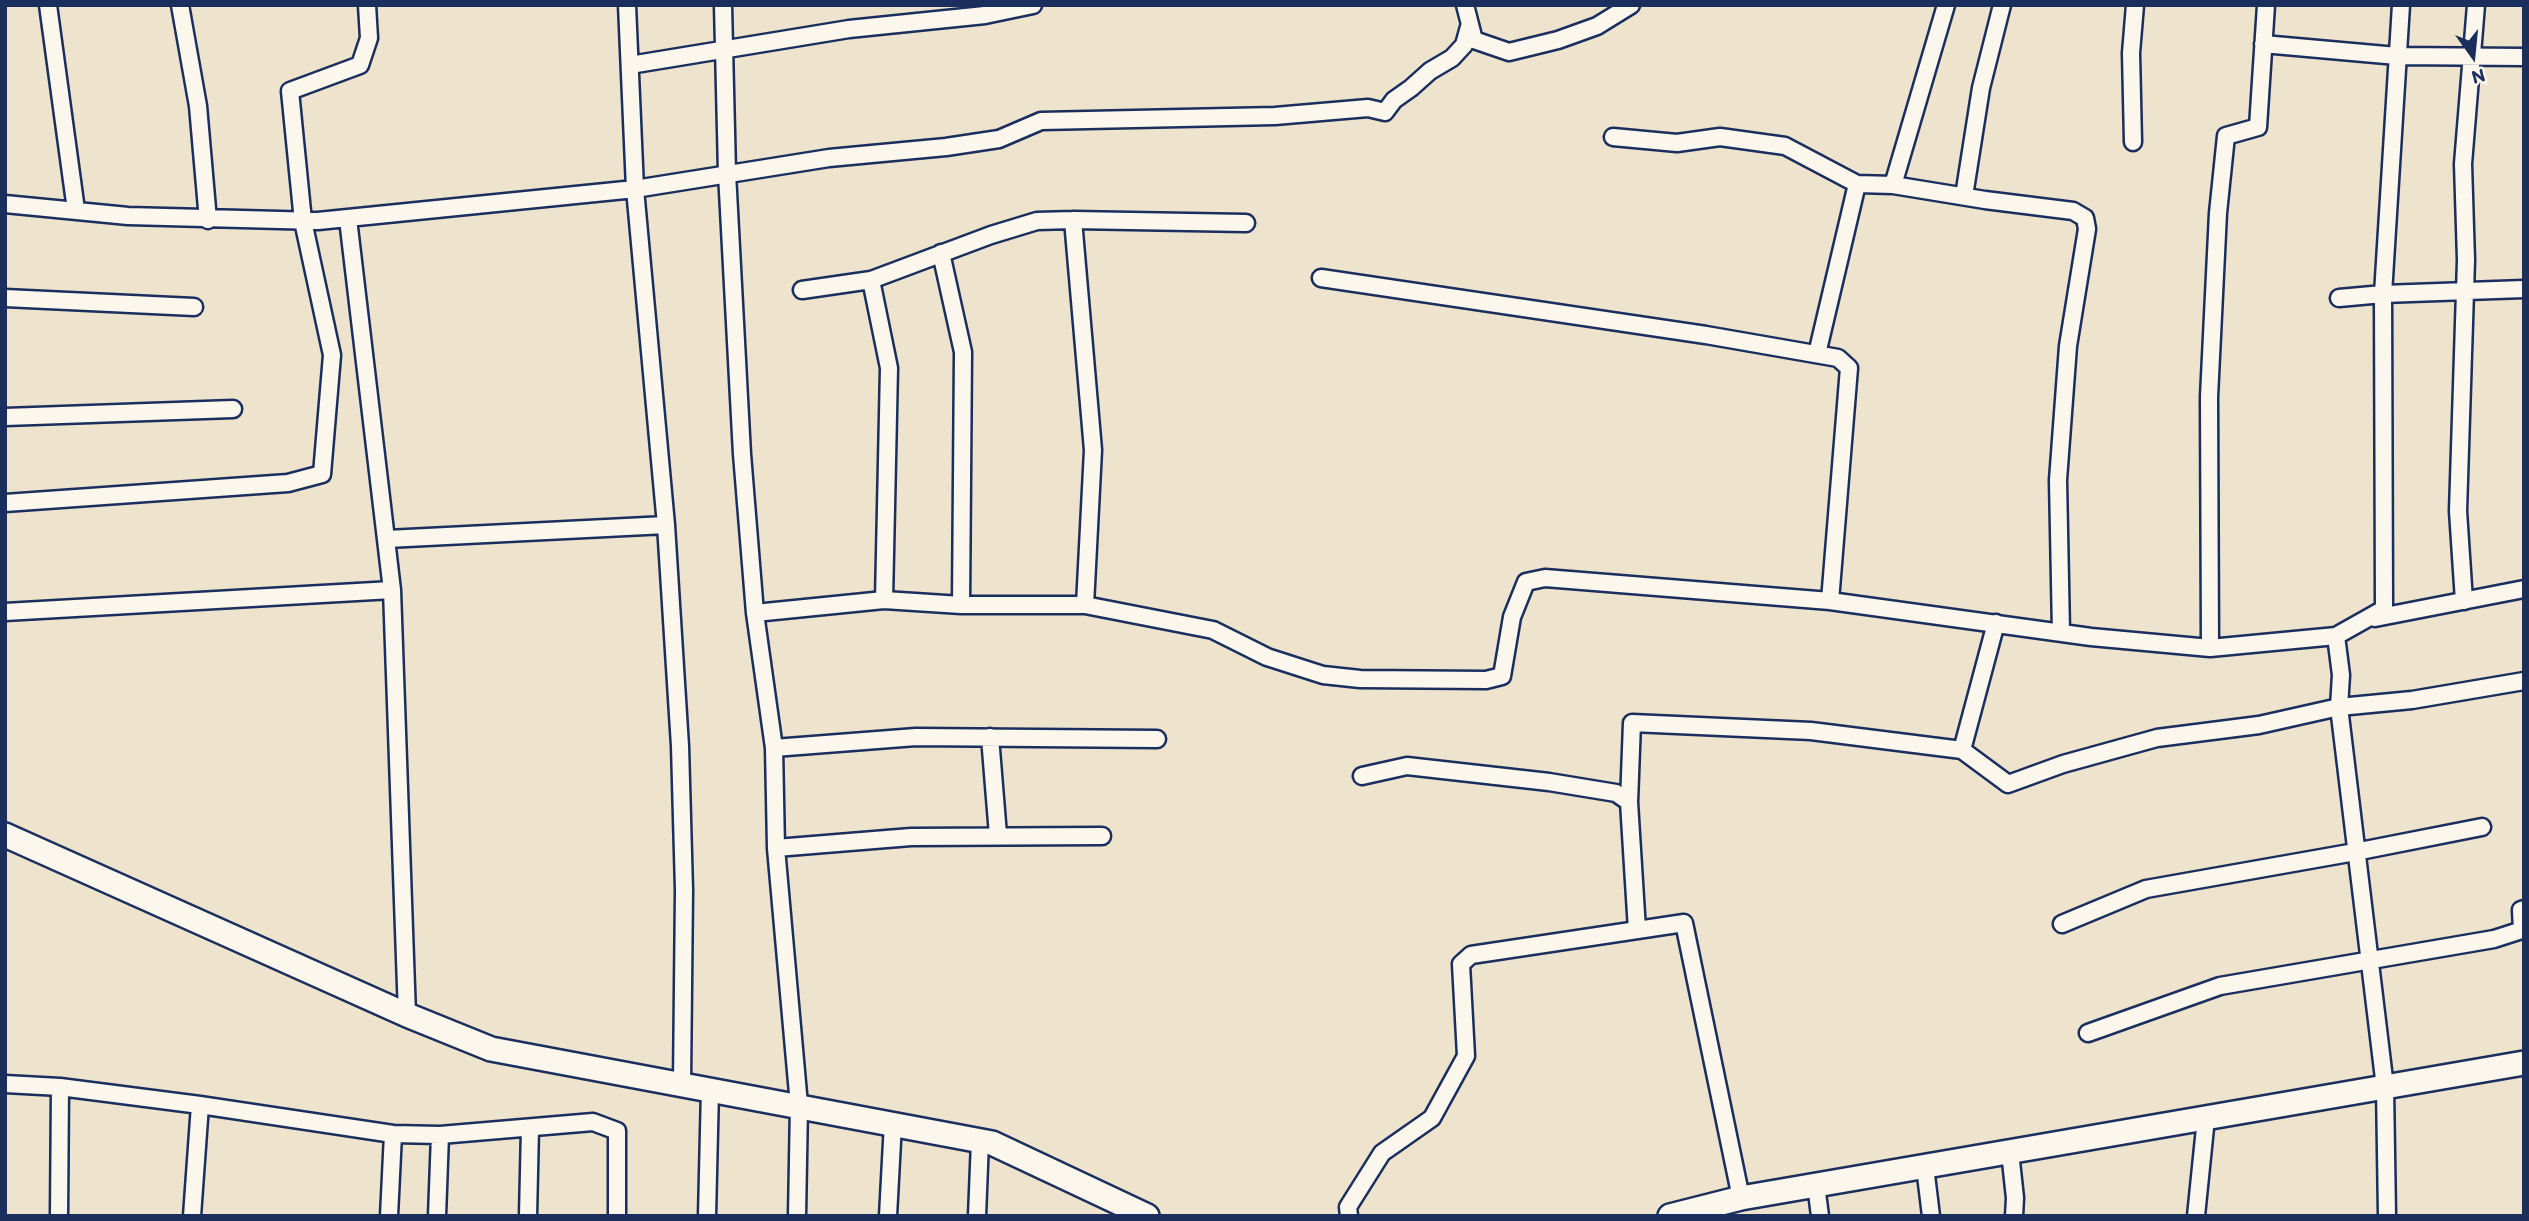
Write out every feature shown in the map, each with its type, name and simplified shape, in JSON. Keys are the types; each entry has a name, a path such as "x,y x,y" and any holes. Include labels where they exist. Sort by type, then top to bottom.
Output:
{"street":[{"path":"48,5 76,210"},
{"path":"180,5 198,106 208,220"},
{"path":"5,503 288,483 322,474 332,355 303,221 290,91 360,65 369,38 367,5"},
{"path":"627,5 635,189 666,525 680,746 683,864 682,1083"},
{"path":"723,5 727,173 741,454 755,613 774,748 776,848 799,1105 797,1216"},
{"path":"630,65 849,29 985,15 1033,5"},
{"path":"1465,5 1474,40 1508,52 1558,40 1597,26 1631,5"},
{"path":"1893,185 1946,5"},
{"path":"1964,196 1981,88 2002,5"},
{"path":"2133,142 2131,53 2135,5"},
{"path":"2210,648 2209,397 2219,203 2226,136 2258,127 2266,5"},
{"path":"755,613 884,600 961,605 1085,605 1213,630 1267,657 1323,675 1360,679 1486,680 1502,676 1512,617 1525,582 1545,578 1830,601 2061,632 2210,648 2336,636 2384,609 2383,293 2401,5"},
{"path":"2464,601 2458,510 2466,260 2463,164 2476,5"},
{"path":"5,204 128,216 208,220 348,219 635,189 829,158 946,147 999,139 1041,121 1262,116 1368,108 1385,112 1394,100 1430,71 1452,58 1464,45 1469,27"},
{"path":"2263,44 2397,56 2524,57"},
{"path":"1613,137 1677,143 1720,137 1785,146 1857,184 1893,185 2073,211 2085,218 2087,229 2068,346 2058,480 2061,632"},
{"path":"1817,354 1857,184"},
{"path":"348,219 392,590 407,1015"},
{"path":"1073,220 1093,450 1085,605"},
{"path":"802,290 871,280 1037,221 1246,223"},
{"path":"942,253 963,352 961,605"},
{"path":"1321,278 1706,335 1838,358 1849,368 1830,601"},
{"path":"871,280 890,368 884,600"},
{"path":"2339,298 2383,293 2524,289"},
{"path":"5,298 194,307"},
{"path":"5,417 233,409"},
{"path":"387,540 666,525"},
{"path":"2366,620 2524,589"},
{"path":"5,612 392,590"},
{"path":"1962,750 1996,623"},
{"path":"2336,636 2341,675 2339,708 2385,1087 2387,1216"},
{"path":"1637,930 1629,802 1632,723 1811,731 1962,750 2008,784 2063,764 2157,738 2259,725 2339,708 2412,700 2524,681"},
{"path":"990,737 998,835"},
{"path":"774,748 876,739 1157,739"},
{"path":"1362,776 1407,766 1549,782 1616,793 1629,802"},
{"path":"2062,924 2146,889 2482,827"},
{"path":"5,835 407,1015 491,1049 992,1143 1147,1216"},
{"path":"776,848 911,837 1102,836"},
{"path":"2088,1033 2220,986 2494,939 2522,930 2521,910 2524,909"},
{"path":"1349,1216 1348,1206 1381,1153 1432,1118 1466,1056 1461,964 1471,955 1684,923 1741,1198"},
{"path":"1672,1216 1741,1198 2524,1063"},
{"path":"5,1084 60,1087 200,1105 393,1134 440,1136 593,1122 617,1130 617,1216"},
{"path":"59,1216 60,1087"},
{"path":"706,1216 710,1089"},
{"path":"192,1216 200,1105"},
{"path":"2196,1216 2206,1118"},
{"path":"888,1216 893,1123"},
{"path":"528,1216 530,1128"},
{"path":"389,1216 393,1134"},
{"path":"438,1216 440,1136"},
{"path":"977,1216 979,1140"},
{"path":"2010,1152 2015,1198 2014,1216"},
{"path":"1925,1167 1931,1216"},
{"path":"1816,1185 1820,1216"}]}
